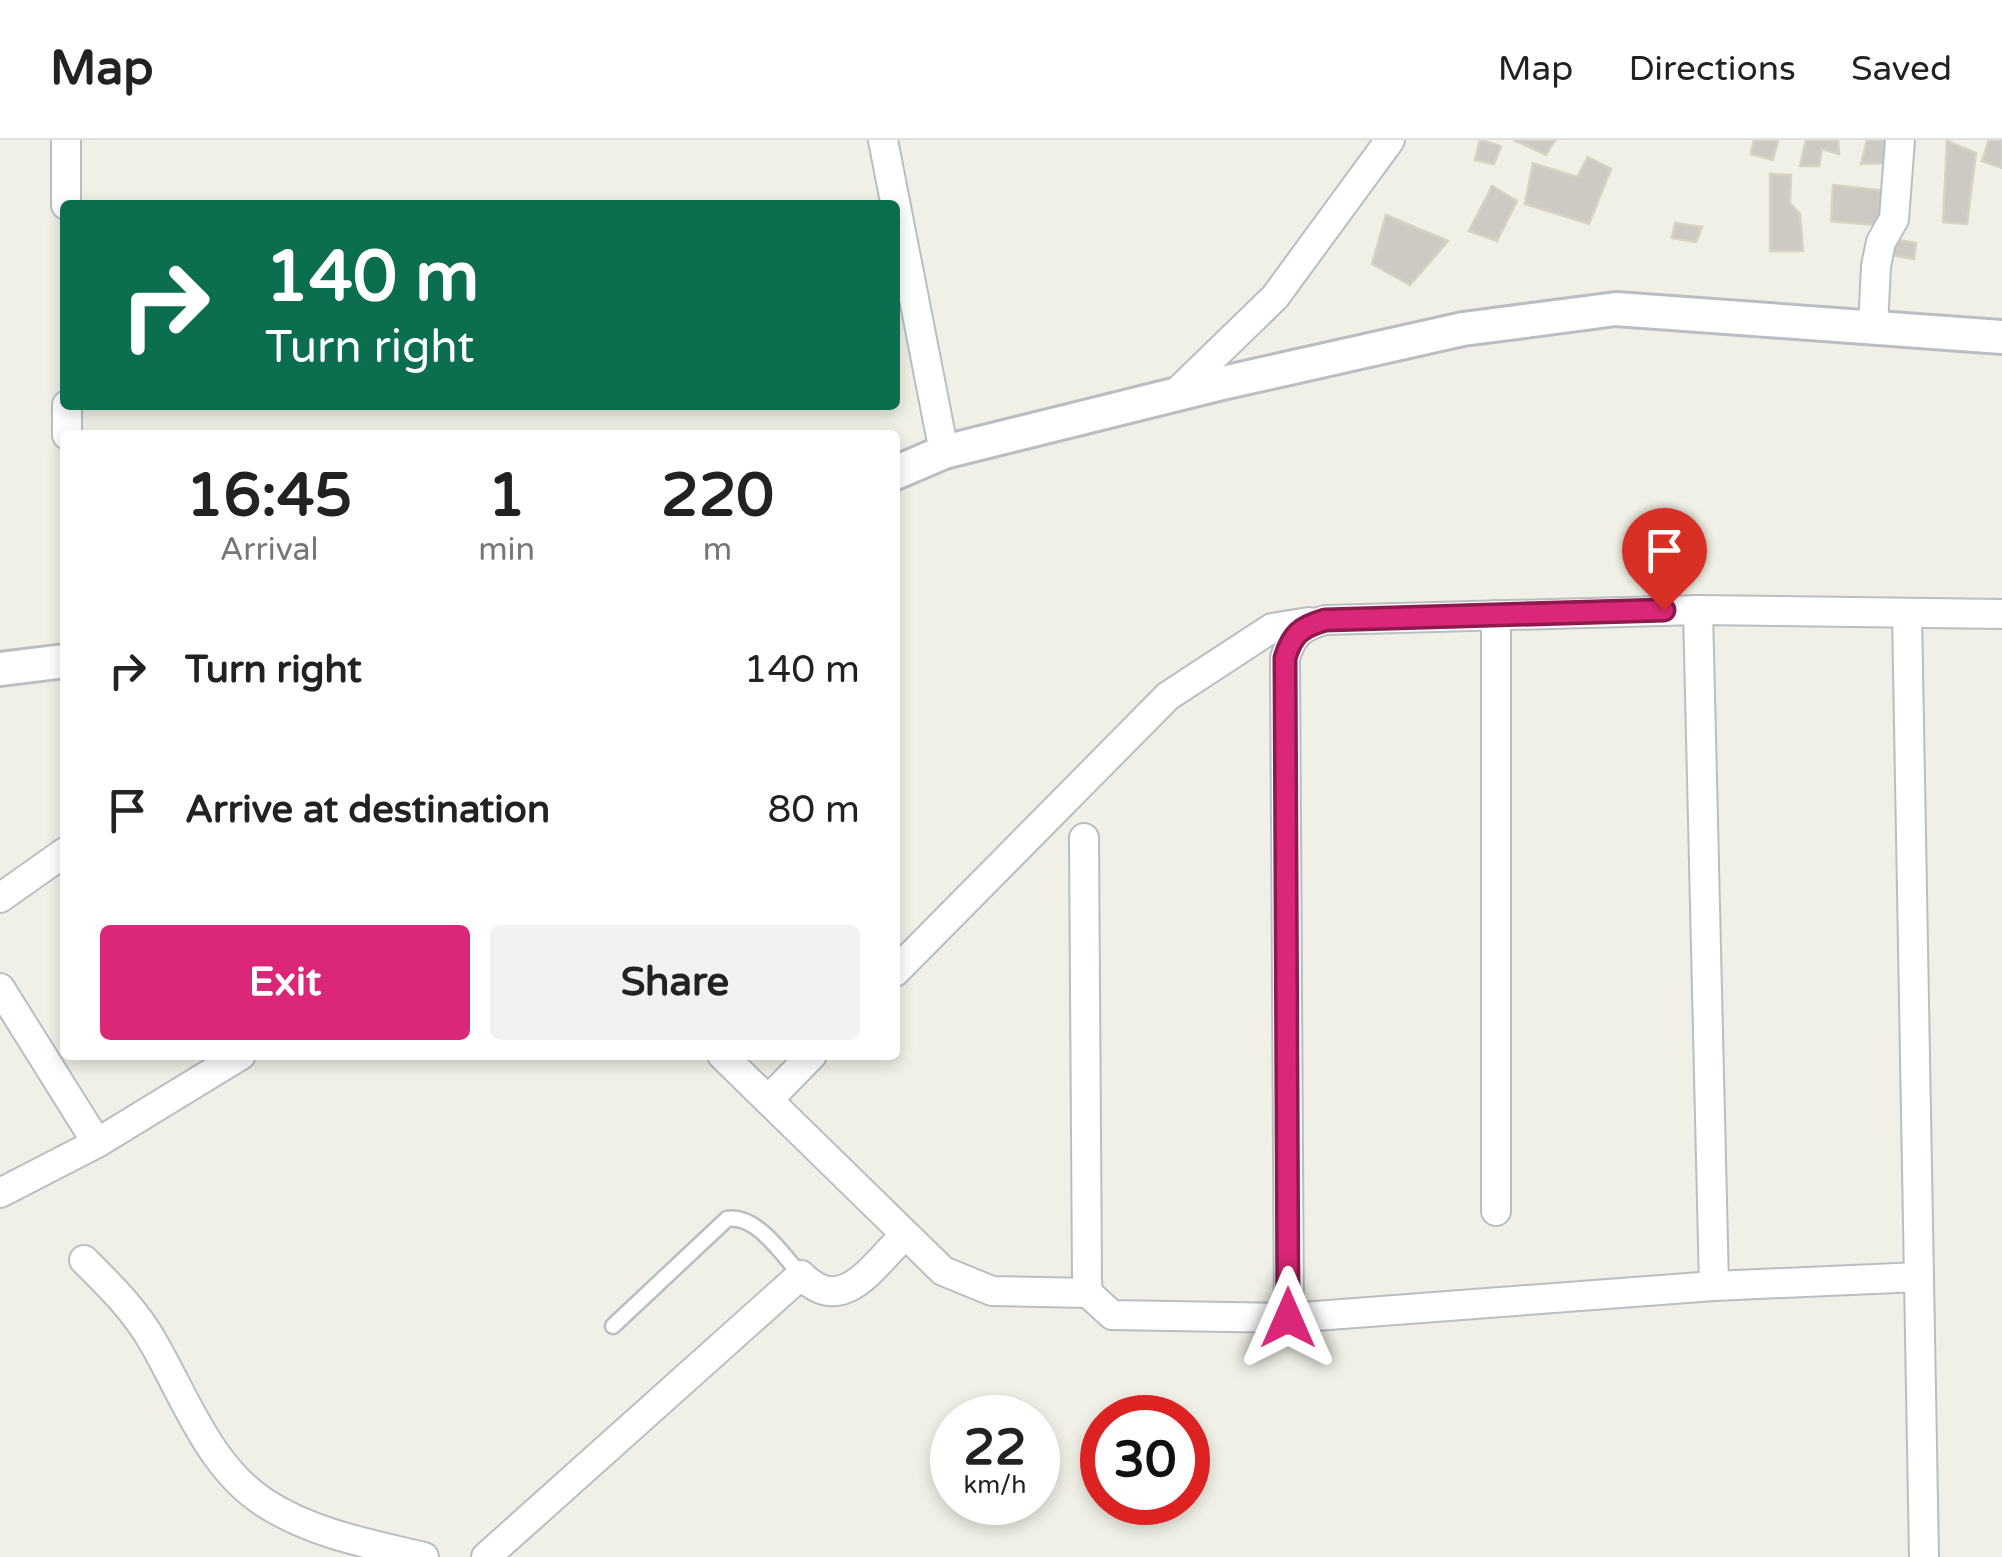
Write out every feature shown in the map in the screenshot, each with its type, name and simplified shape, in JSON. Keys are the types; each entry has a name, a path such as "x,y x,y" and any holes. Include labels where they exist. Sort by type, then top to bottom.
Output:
{"street":[{"path":"66,140 66,200"},
{"path":"883,140 895,200"},
{"path":"1174,395 1284,286 1390,140"},
{"path":"1873,328 1876,266 1881,242 1894,219 1900,140"},
{"path":"900,227 944,452"},
{"path":"900,471 944,452 1464,329 1616,309 2002,337"},
{"path":"1698,610 1714,1286"},
{"path":"900,967 1168,696 1272,628 1325,620 1698,610 2002,614"},
{"path":"1907,613 1924,1557"},
{"path":"1496,615 1496,1212"},
{"path":"1288,1318 1285,658 1290,639 1302,626 1325,620"},
{"path":"0,669 60,662"},
{"path":"1084,838 1088,1293"},
{"path":"0,898 60,856"},
{"path":"0,988 97,1143"},
{"path":"0,1193 97,1143 233,1060"},
{"path":"727,1060 943,1271 992,1291 1088,1293 1112,1316 1288,1318 1714,1286 1919,1277"},
{"path":"768,1100 807,1060"},
{"path":"486,1557 801,1274 824,1294 836,1294 905,1234"},
{"path":"84,1260 152,1338 218,1457 237,1480 266,1504 330,1534 424,1557"}],"lane":[{"path":"613,1326 728,1219 736,1217 756,1227 801,1274"}],"building":[{"path":"1480,140 1501,146 1494,164 1475,160"},
{"path":"1514,140 1555,140 1546,155"},
{"path":"1754,140 1778,140 1773,160 1751,154"},
{"path":"1806,140 1838,140 1839,154 1822,149 1819,166 1800,166"},
{"path":"1867,140 1891,140 1886,163 1861,164"},
{"path":"1989,140 2002,140 2002,168 1982,161"},
{"path":"1947,141 1976,153 1967,224 1943,222"},
{"path":"1588,157 1611,169 1589,224 1525,204 1533,163 1577,177"},
{"path":"1770,174 1791,175 1790,203 1800,214 1803,251 1770,251"},
{"path":"1833,185 1887,191 1887,226 1831,221"},
{"path":"1492,186 1517,201 1497,241 1469,231"},
{"path":"1386,215 1448,241 1410,285 1372,264"},
{"path":"1675,223 1702,227 1696,242 1672,238"},
{"path":"1892,239 1916,243 1914,259 1891,255"}],"route":[{"path":"1288,1318 1285,658 1290,639 1302,626 1325,620 1664,610"}]}
